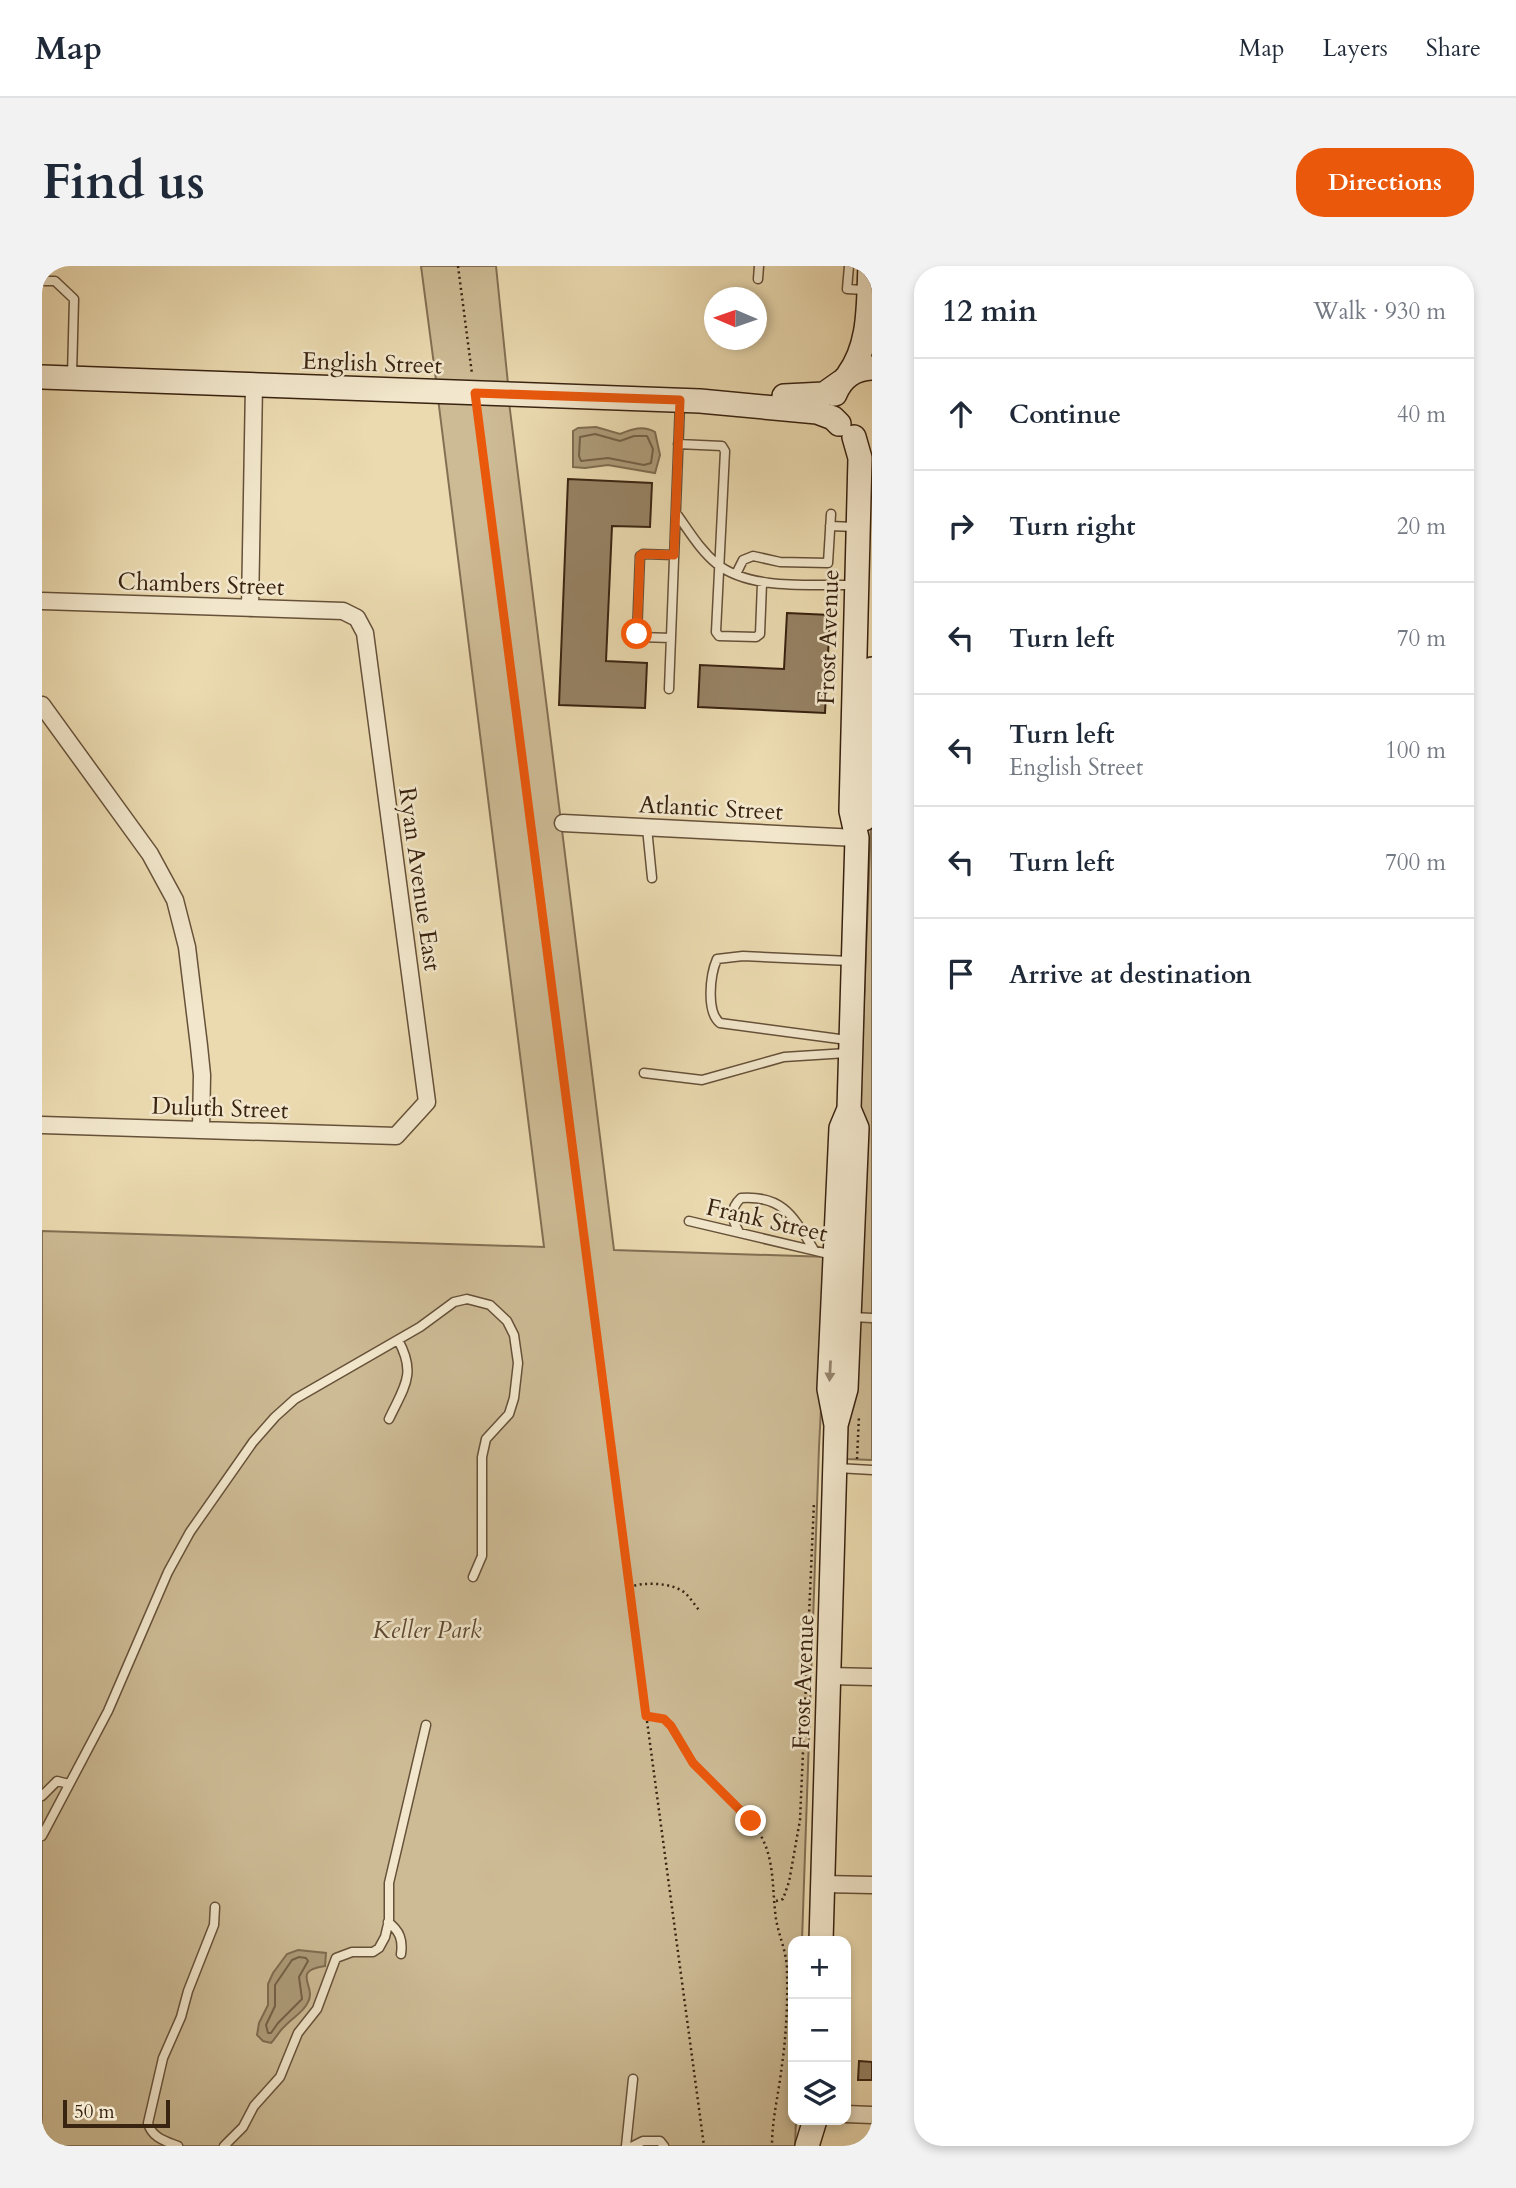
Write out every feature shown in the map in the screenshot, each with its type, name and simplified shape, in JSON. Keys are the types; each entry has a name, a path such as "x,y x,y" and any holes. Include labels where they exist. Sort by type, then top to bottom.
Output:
{"street":[{"path":"844,378 858,360 864,346 870,266"},
{"name":"English Street","path":"690,400 824,394 859,369 872,368"},
{"name":"English Street","path":"42,377 690,400 817,412 833,418 855,434"},
{"name":"Frost Avenue","path":"836,1425 829,1389 825,1253 841,1128 849,1109 857,838 851,811 860,458 855,434 833,403 844,378"},
{"path":"250,608 254,384"},
{"name":"Chambers Street","path":"42,601 343,611 357,618"},
{"name":"Ryan Avenue East","path":"357,618 365,634 427,1102 396,1136"},
{"name":"Frost Avenue","path":"857,838 866,812 872,669"},
{"path":"42,705 150,854 175,900 187,947 199,1046 202,1075 201,1130"},
{"name":"Atlantic Street","path":"563,823 857,838"},
{"name":"Frost Avenue","path":"821,1936 836,1425 861,1317 857,1128 849,1109"},
{"name":"Duluth Street","path":"42,1125 396,1136"},
{"path":"829,1676 872,1677"},
{"path":"823,1884 872,1885"},
{"path":"851,2115 872,2115"},
{"path":"807,2146 814,2125"},
{"path":"817,2125 822,2146"}],"lane":[{"path":"758,279 759,266"},
{"path":"849,266 847,289 869,290"},
{"path":"42,281 55,281 74,299 72,378"},
{"path":"669,689 678,444 690,400"},
{"path":"678,444 724,448 716,632 719,636 756,637 760,634 762,583"},
{"path":"677,513 701,548 719,566 736,574 762,583 856,585"},
{"path":"736,574 743,560 753,556 780,562 828,563 831,514"},
{"path":"830,526 857,527"},
{"path":"671,638 640,637 637,634 640,556 674,555"},
{"path":"647,828 652,878"},
{"path":"850,1046 720,1023 712,1015 710,1005 717,959 743,956 853,961"},
{"path":"644,1073 702,1080 784,1057 850,1046"},
{"path":"738,1232 732,1215 734,1204 741,1198 760,1200 783,1207 825,1253"},
{"name":"Frank Street","path":"689,1221 825,1253"},
{"path":"42,1836 108,1711 168,1572 190,1532 253,1442 295,1399 398,1340 454,1302 467,1299 490,1305 507,1321 514,1335 518,1363 514,1398 509,1414 486,1439 482,1457 482,1556 473,1577"},
{"path":"389,1419 408,1374 406,1355 398,1340"},
{"path":"834,1468 872,1470"},
{"path":"224,2146 243,2126 254,2106 280,2077 298,2033 317,2009 336,1958 352,1952 373,1952 379,1948 385,1937 389,1883 426,1725"},
{"path":"42,1796 57,1781 69,1784"},
{"path":"178,2146 158,2138 150,2131 148,2123 163,2058 214,1926 215,1907"},
{"path":"388,1923 398,1930 403,1943 401,1954"},
{"path":"626,2146 633,2079"},
{"path":"633,2146 643,2141 660,2141 664,2146"}],"path":[{"path":"457,266 704,2146"},
{"path":"776,1901 783,1899 789,1882 800,1820 814,1502"},
{"path":"629,1587 638,1584 669,1586 684,1592 699,1611"},
{"path":"646,1716 664,1719 671,1726 693,1763 751,1821 762,1837 768,1854 776,1901 776,1919 786,1950 787,1983 785,2037 773,2112 772,2146"}],"green space":[{"path":"421,266 496,266 508,384 436,380"},
{"name":"Keller Park","path":"438,398 509,402 614,1250 829,1257 819,1447 802,1936 788,1936 788,2125 796,2125 795,2146 42,2146 42,1231 544,1247"},
{"path":"872,797 872,1460 846,1459"}],"water":[{"path":"596,427 620,434 642,428 655,432 660,455 655,473 608,465 573,467 573,431"},
{"path":"298,1950 326,1953 325,1966 309,1971 307,1975 310,1996 304,2009 271,2043 263,2041 257,2035 259,2023 268,2005 268,1984 287,1954"}],"building":[{"path":"568,479 652,483 650,527 612,526 606,661 647,663 645,708 559,705"},
{"path":"787,613 830,615 825,713 698,707 700,665 784,669"},
{"path":"859,2061 872,2062 872,2080 858,2080"}],"route":[{"path":"637,634 640,556 674,555 680,400 475,393 646,1716 664,1719 704,1776 751,1821"}]}
